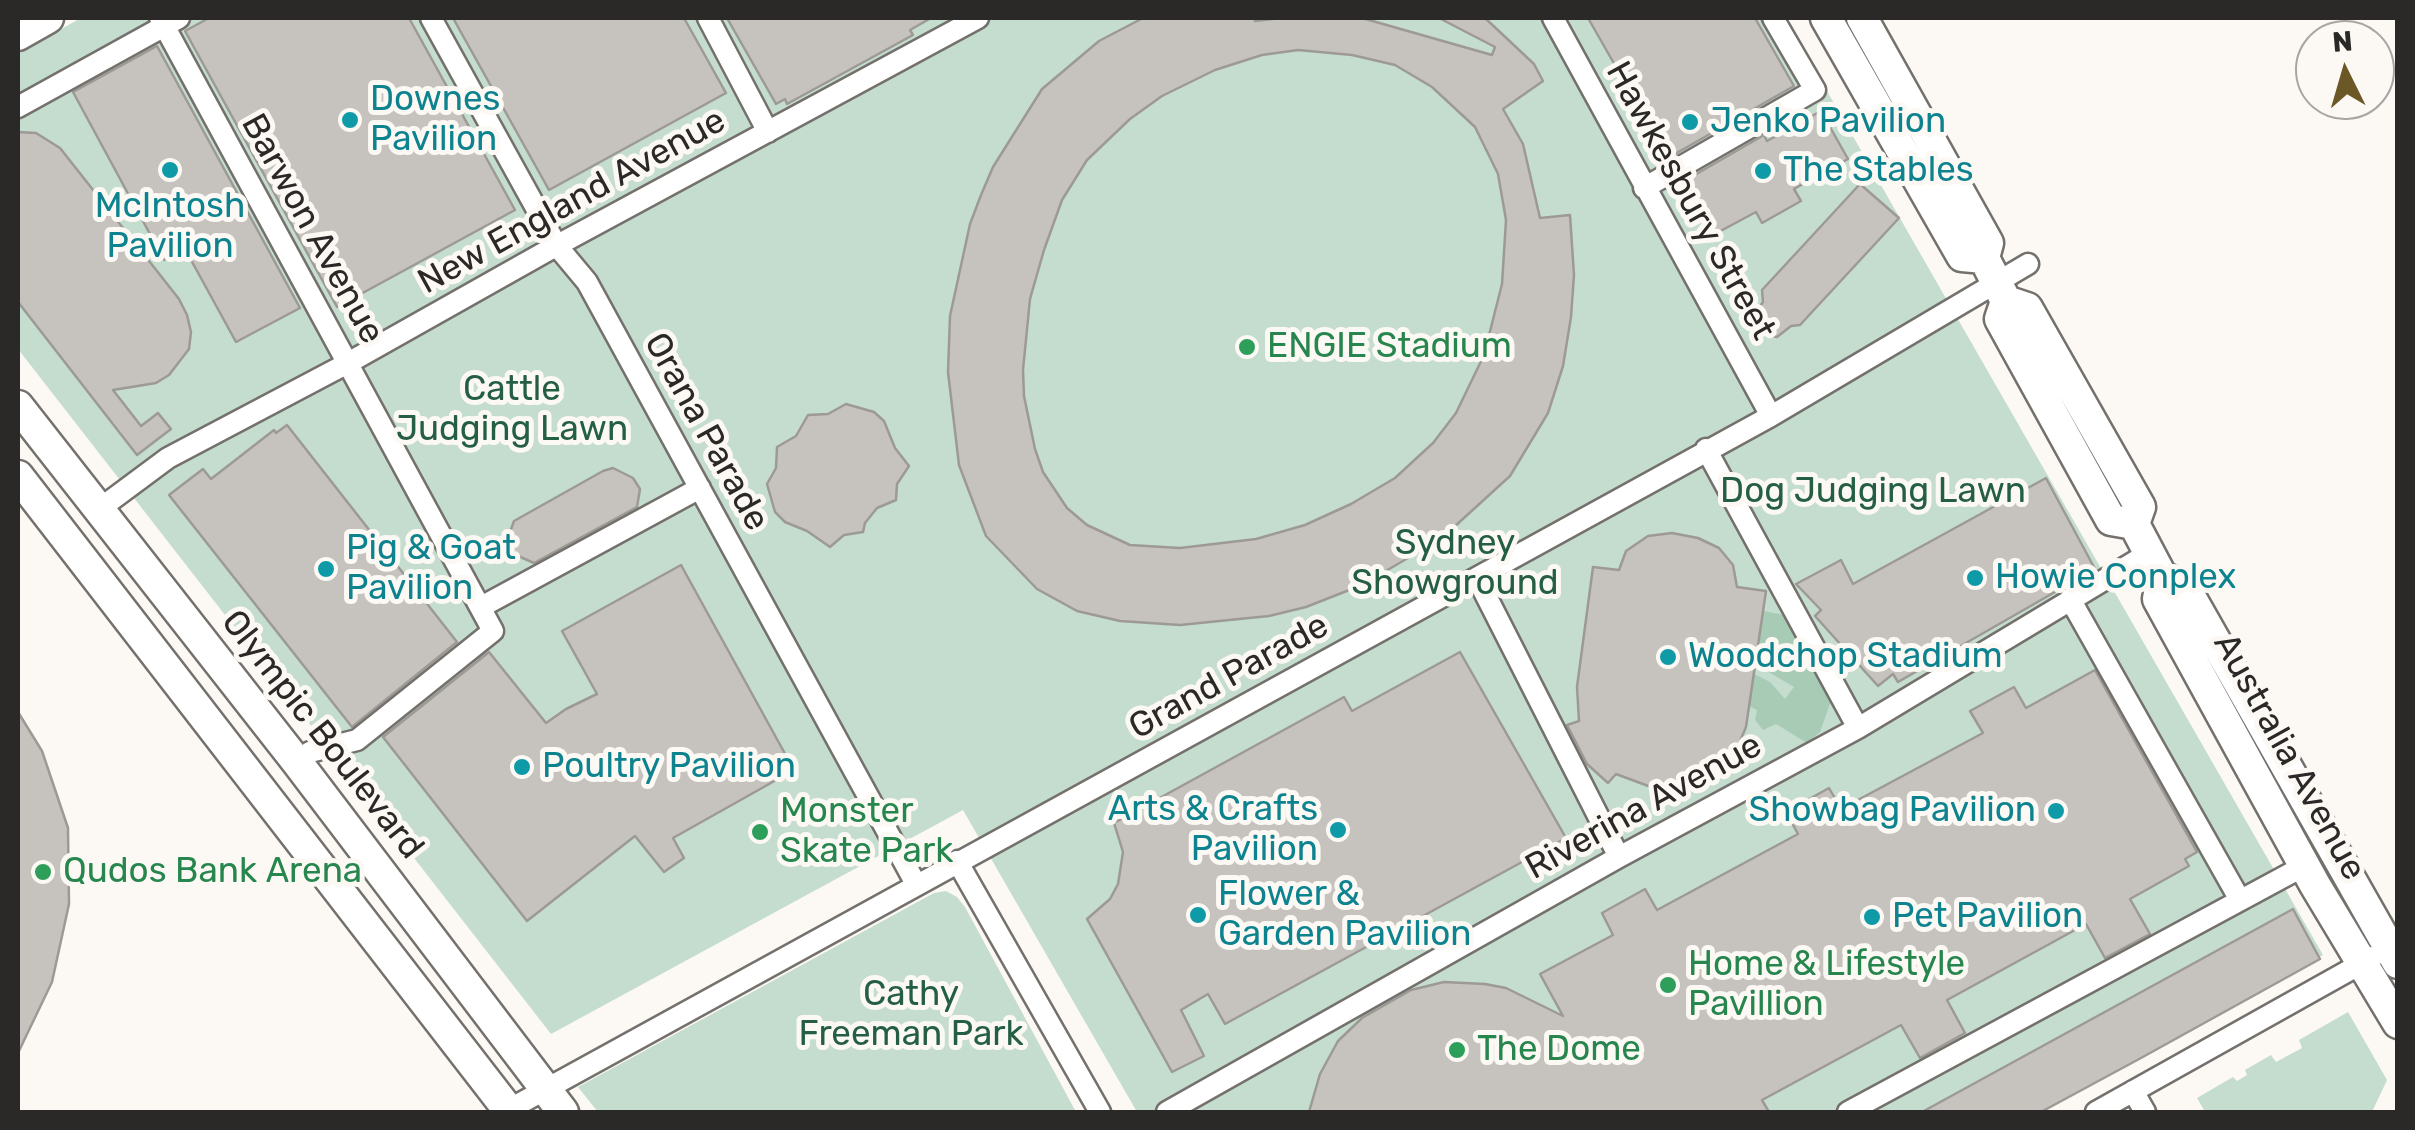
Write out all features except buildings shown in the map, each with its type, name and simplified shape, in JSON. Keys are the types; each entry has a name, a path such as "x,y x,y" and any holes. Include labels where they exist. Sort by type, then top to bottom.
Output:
{"main road":[{"path":"18,35 48,18"},
{"name":"Australia Avenue","path":"1826,18 1962,256 2027,308 2140,507 2134,524 2156,565 2158,599 2304,866 2387,954"},
{"path":"1862,18 1988,243 1996,281"},
{"name":"Olympic Boulevard","path":"18,406 297,762 554,1101"},
{"path":"18,476 509,1111"},
{"name":"Australia Avenue","path":"2156,565 2184,586 2387,954 2398,1022"},
{"path":"142,636 144,620 154,608 170,606 179,611"},
{"path":"162,662 191,663 198,652 198,636"}],"street":[{"name":"Orana Parade","path":"430,18 556,246 587,282 916,884"},
{"path":"708,18 768,132"},
{"name":"New England Avenue","path":"98,510 168,458 978,18"},
{"path":"1644,188 1816,90 1773,18"},
{"path":"18,107 168,20"},
{"name":"Barwon Avenue","path":"168,20 494,631 357,740 310,752 297,762"},
{"name":"Hawkesbury Street","path":"1559,20 1644,188 1771,416"},
{"name":"Grand Parade","path":"509,1111 554,1101 916,884 1771,416 2028,264"},
{"path":"1706,450 1858,728"},
{"path":"481,608 700,488"},
{"name":"Riverina Avenue","path":"1167,1112 1619,857 1858,728 2070,599 2156,565"},
{"path":"1477,578 1619,857"},
{"path":"2070,599 2240,900"},
{"path":"957,862 1100,1112"},
{"path":"1848,1112 2304,866"},
{"path":"2096,1112 2387,954"},
{"path":"2133,1091 2145,1112"}],"green space":[{"name":"Sydney Showground","path":"81,18 1785,18 2323,955 2035,1112 1137,1112 963,810 551,1034 18,349 18,53"},
{"path":"1763,611 1785,615 1796,622 1798,641 1805,644 1817,662 1812,671 1832,698 1820,732 1807,743 1776,724 1763,730 1755,720 1757,710 1749,706 1754,674 1770,682 1785,699 1794,687 1762,668 1763,649 1759,640"},
{"name":"Cathy Freeman Park","path":"946,891 965,907 1076,1112 598,1112 578,1087 934,893"},
{"path":"2348,1012 2387,1080 2372,1112 2205,1112 2197,1098 2233,1077 2237,1081 2247,1075 2245,1070 2271,1055 2276,1062 2302,1048 2299,1040"}],"place":[{"name":"Downes Pavilion","path":"350,120"},
{"name":"Jenko Pavilion","path":"1690,122"},
{"name":"McIntosh Pavilion","path":"170,170"},
{"name":"The Stables","path":"1763,171"},
{"name":"ENGIE Stadium","path":"1247,347"},
{"name":"Pig & Goat Pavilion","path":"326,569"},
{"name":"Howie Conplex","path":"1975,578"},
{"name":"Woodchop Stadium","path":"1668,657"},
{"name":"Poultry Pavilion","path":"522,767"},
{"name":"Showbag Pavilion","path":"2056,811"},
{"name":"Arts & Crafts Pavilion","path":"1338,830"},
{"name":"Monster Skate Park","path":"760,832"},
{"name":"Qudos Bank Arena","path":"43,872"},
{"name":"Flower & Garden Pavilion","path":"1198,915"},
{"name":"Pet Pavilion","path":"1872,917"},
{"name":"Home & Lifestyle Pavillion","path":"1668,985"},
{"name":"The Dome","path":"1457,1050"}],"park label":[{"name":"Cattle Judging Lawn","path":"512,410"},
{"name":"Dog Judging Lawn","path":"1873,492"}]}
